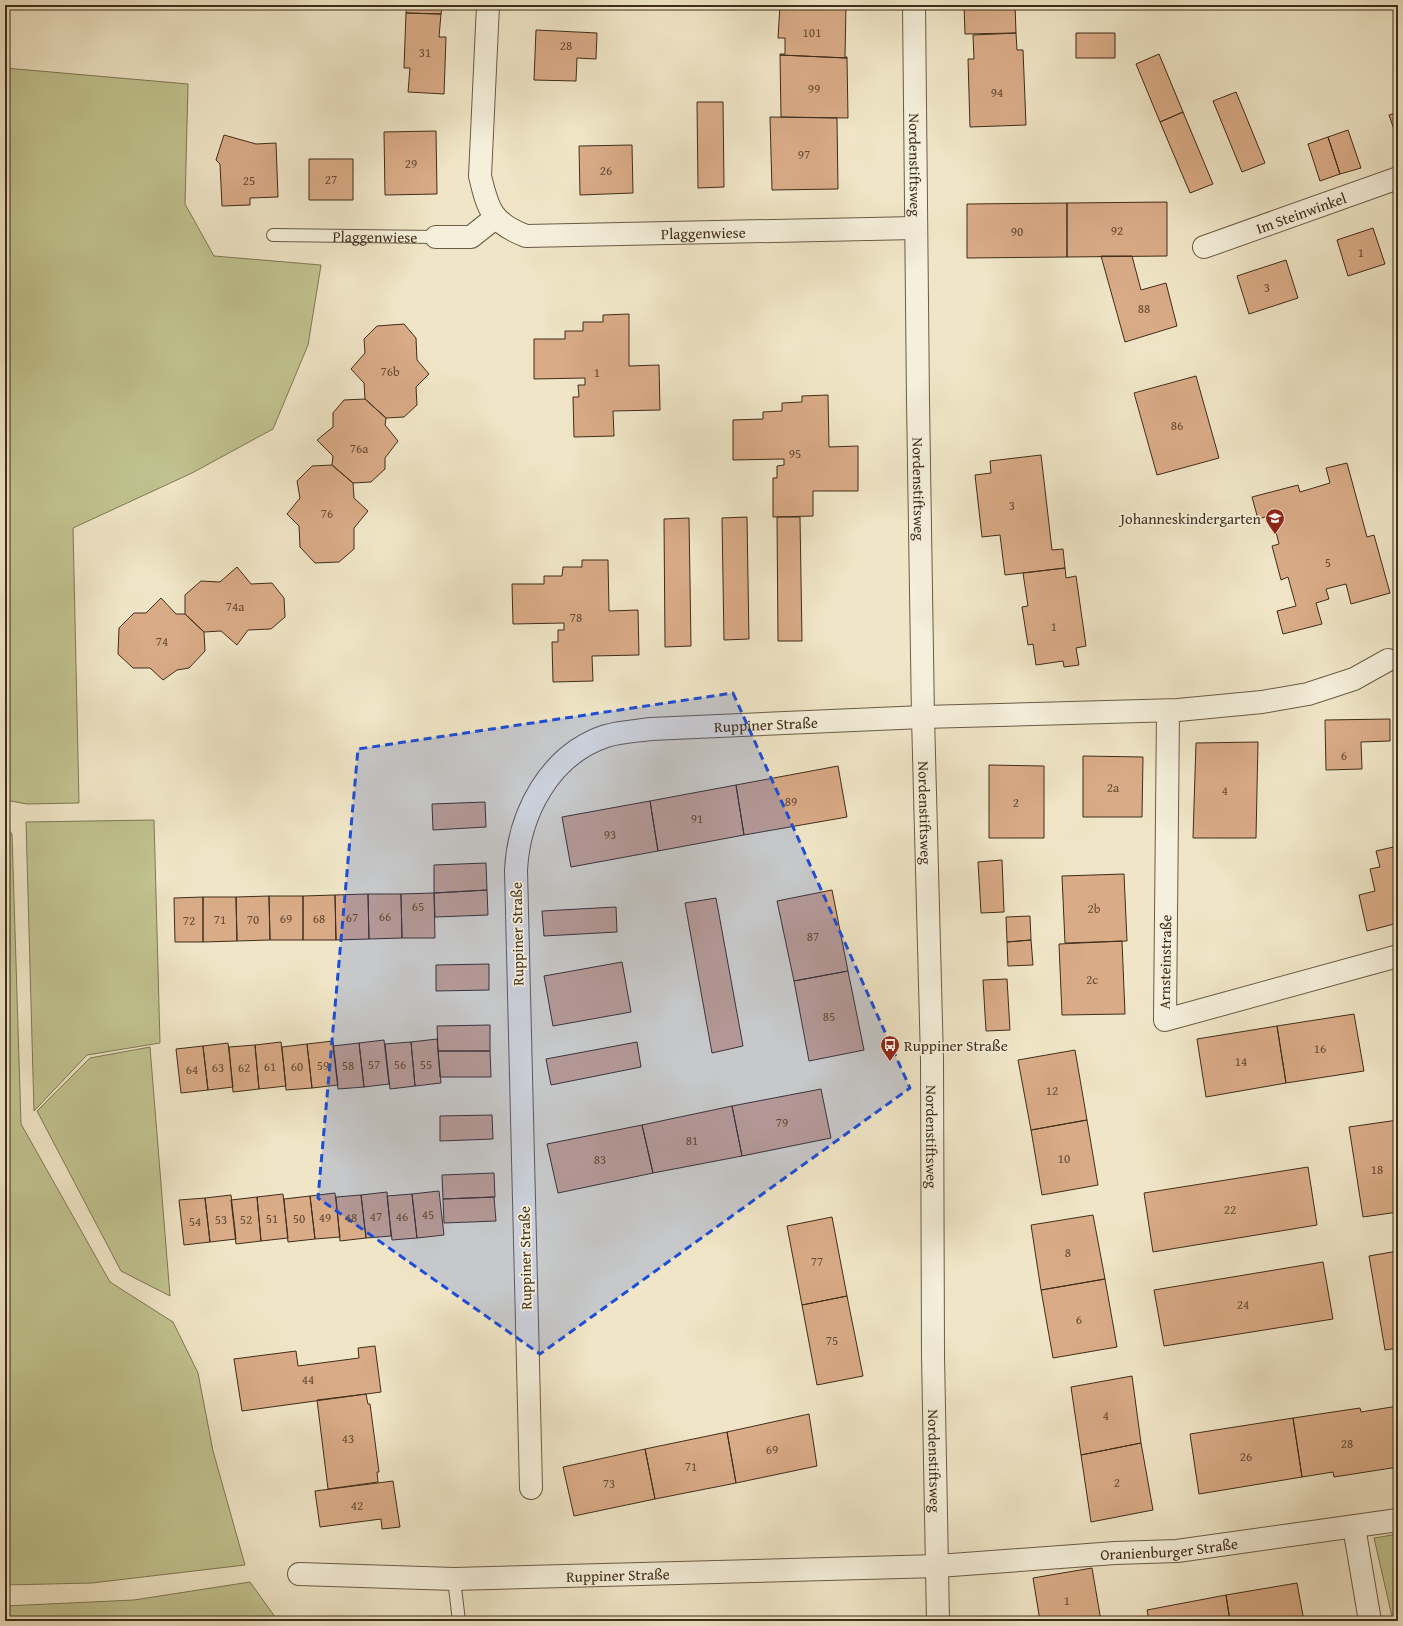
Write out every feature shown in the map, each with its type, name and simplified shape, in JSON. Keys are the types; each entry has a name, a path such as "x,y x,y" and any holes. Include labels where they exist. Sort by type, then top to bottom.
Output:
{"street":[{"name":"Plaggenwiese","path":"488,5 480,176 486,202 495,218 511,230 526,236 916,228"},
{"name":"Nordenstiftsweg","path":"914,5 923,718 931,1052 933,1348 938,1621"},
{"name":"Im Steinwinkel","path":"1204,247 1398,178"},
{"name":"Plaggenwiese","path":"436,237 471,237 495,218"},
{"path":"923,718 1168,711 1262,702 1308,694 1354,679 1388,660"},
{"name":"Arnsteinstraße","path":"1168,711 1165,1020 1398,956"},
{"name":"Ruppiner Straße","path":"531,1488 516,870 520,835 537,795 551,775 568,758 592,742 619,733 658,729 923,718"},
{"name":"Oranienburger Straße","path":"938,1566 1115,1553 1177,1551 1398,1520"},
{"path":"1354,1527 1370,1621"},
{"name":"Ruppiner Straße","path":"299,1574 454,1579 938,1566"}],"lane":[{"name":"Plaggenwiese","path":"273,235 436,237"},
{"path":"454,1579 459,1621"}],"highlighted area":[{"path":"733,693 910,1088 540,1354 318,1198 358,749"}],"green space":[{"path":"5,68 188,84 185,204 214,256 321,265 308,345 273,429 192,473 73,528 79,803 27,804 5,800"},
{"path":"154,820 160,1043 87,1055 34,1111 26,822"},
{"path":"5,825 12,834 21,1124 110,1282 173,1322 198,1373 213,1451 245,1565 92,1583 5,1585"},
{"path":"150,1047 170,1296 121,1271 37,1111 90,1058"},
{"path":"1398,1534 1398,1621 1393,1621 1374,1538"},
{"path":"250,1582 278,1621 5,1621 5,1606 134,1600"}],"building":[{"path":"407,5 442,5 441,14 406,13"},
{"path":"780,5 846,5 845,57 847,58 780,55 785,54 785,38 778,38"},
{"path":"964,5 1015,5 1016,33 965,34"},
{"path":"406,13 441,14 439,37 446,37 444,94 408,92 410,68 404,68"},
{"path":"536,30 597,33 596,59 577,58 576,81 534,80"},
{"path":"1016,33 1017,50 1023,50 1026,125 970,127 968,59 974,59 973,35"},
{"path":"1076,33 1115,33 1115,58 1076,58"},
{"path":"1159,54 1183,112 1160,122 1136,64"},
{"path":"780,55 847,58 848,118 781,117"},
{"path":"1236,92 1265,163 1242,172 1213,101"},
{"path":"697,102 723,102 724,187 698,188"},
{"path":"1183,112 1213,184 1190,193 1160,122"},
{"path":"1398,112 1398,141 1389,115"},
{"path":"770,117 837,118 838,189 772,190"},
{"path":"1348,130 1361,168 1340,174 1328,137"},
{"path":"436,131 437,194 385,195 384,132"},
{"path":"224,135 256,144 276,143 278,197 250,198 250,205 222,206 220,164 216,160"},
{"path":"1328,137 1340,174 1320,181 1308,144"},
{"path":"632,145 633,193 580,195 579,146"},
{"path":"309,159 353,159 353,200 309,200"},
{"path":"1167,202 1167,256 1067,257 1067,203"},
{"path":"1067,203 1067,257 967,258 967,204"},
{"path":"1373,228 1385,264 1348,276 1337,240"},
{"path":"1101,256 1132,256 1141,290 1166,283 1177,326 1125,342"},
{"path":"1286,260 1298,298 1249,314 1237,276"},
{"path":"629,314 629,366 659,365 660,410 613,411 614,436 574,437 573,397 579,397 578,385 585,385 585,378 534,379 534,339 565,339 565,331 583,331 583,322 603,322 603,315"},
{"path":"404,324 416,338 417,360 429,374 416,387 417,405 404,417 386,418 365,399 364,383 351,369 365,353 364,339 377,326"},
{"path":"1196,376 1219,458 1157,475 1134,393"},
{"path":"828,395 829,447 858,446 858,491 813,491 813,516 773,517 773,478 777,478 777,466 784,465 784,459 733,460 733,420 763,419 763,412 782,411 782,403 802,402 802,396"},
{"path":"365,399 386,418 385,425 398,441 385,458 385,469 371,482 353,483 332,465 333,456 317,440 333,427 333,413 344,400"},
{"path":"1041,455 1052,550 1063,549 1065,568 1005,575 1000,535 982,537 975,475 991,473 990,461"},
{"path":"1347,463 1367,537 1374,535 1390,593 1351,604 1346,584 1326,589 1329,599 1316,603 1322,624 1283,634 1277,611 1296,606 1288,577 1281,580 1272,546 1279,544 1272,515 1258,519 1252,497 1298,485 1300,492 1330,483 1326,468"},
{"path":"332,465 353,483 354,498 368,511 354,528 354,549 339,562 315,563 300,547 299,526 287,514 300,498 297,481 312,466"},
{"path":"747,517 749,639 724,640 722,518"},
{"path":"777,517 800,517 802,641 778,641"},
{"path":"689,518 691,646 665,647 664,519"},
{"path":"582,560 608,560 609,611 638,610 639,655 592,656 593,681 553,682 552,642 558,642 558,630 564,630 564,623 513,624 512,584 544,584 544,576 562,576 563,567 582,567"},
{"path":"237,567 251,584 272,583 284,598 285,617 271,629 248,630 237,645 221,631 204,632 185,614 185,595 201,581 220,582"},
{"path":"1065,568 1066,578 1076,576 1086,646 1076,648 1079,665 1064,667 1063,661 1036,665 1033,644 1028,645 1022,607 1028,606 1023,573"},
{"path":"161,598 176,614 185,614 204,632 205,651 189,668 177,670 163,680 150,668 133,668 118,654 119,628 134,613 146,613"},
{"path":"1390,719 1390,741 1361,742 1362,769 1326,770 1325,720"},
{"path":"1258,742 1256,838 1193,838 1196,743"},
{"path":"1083,756 1143,757 1142,817 1083,817"},
{"path":"989,765 1044,766 1044,838 989,838"},
{"path":"838,766 847,817 744,835 736,785"},
{"path":"736,785 744,835 658,851 650,801"},
{"path":"650,801 658,851 571,867 562,817"},
{"path":"485,802 486,827 433,830 432,804"},
{"path":"1398,846 1398,923 1367,931 1359,895 1375,891 1370,869 1380,867 1376,851"},
{"path":"1002,860 1004,912 981,913 978,862"},
{"path":"486,863 487,890 434,893 434,865"},
{"path":"1124,874 1127,941 1065,943 1062,876"},
{"path":"487,890 488,915 435,917 434,893"},
{"path":"832,890 848,971 794,981 777,901"},
{"path":"434,893 435,938 402,938 401,894"},
{"path":"368,894 369,939 336,940 335,895"},
{"path":"368,894 401,894 402,938 369,939"},
{"path":"335,895 336,940 303,940 303,896"},
{"path":"269,896 303,896 303,940 270,940"},
{"path":"269,896 270,940 237,941 236,897"},
{"path":"203,897 203,942 175,942 174,898"},
{"path":"203,897 236,897 237,941 203,942"},
{"path":"716,898 743,1046 712,1053 685,903"},
{"path":"616,907 617,932 544,936 542,911"},
{"path":"1030,916 1031,940 1007,942 1006,917"},
{"path":"1031,940 1033,965 1008,966 1007,942"},
{"path":"1122,941 1125,1014 1062,1015 1059,944"},
{"path":"622,962 631,1012 553,1026 544,976"},
{"path":"489,964 489,990 436,991 436,965"},
{"path":"848,971 864,1050 809,1061 794,981"},
{"path":"1007,979 1010,1030 986,1031 983,980"},
{"path":"1354,1014 1364,1071 1286,1083 1277,1026"},
{"path":"490,1025 490,1051 438,1051 437,1026"},
{"path":"1277,1026 1286,1083 1206,1097 1197,1039"},
{"path":"437,1039 441,1083 415,1086 411,1042"},
{"path":"384,1040 389,1084 364,1087 359,1043"},
{"path":"333,1041 338,1085 312,1088 307,1044"},
{"path":"281,1042 286,1086 259,1089 255,1045"},
{"path":"411,1042 415,1086 390,1089 385,1044"},
{"path":"637,1042 641,1067 551,1085 546,1059"},
{"path":"228,1043 233,1087 208,1090 203,1046"},
{"path":"359,1043 364,1087 338,1089 333,1046"},
{"path":"307,1044 312,1088 286,1090 282,1047"},
{"path":"255,1045 259,1089 233,1092 229,1047"},
{"path":"203,1046 208,1090 181,1093 176,1049"},
{"path":"1075,1050 1087,1120 1031,1130 1018,1060"},
{"path":"438,1051 490,1051 491,1077 440,1077"},
{"path":"821,1089 831,1138 742,1156 732,1106"},
{"path":"732,1106 742,1156 653,1173 642,1125"},
{"path":"492,1115 493,1139 440,1141 440,1116"},
{"path":"1087,1120 1098,1185 1042,1195 1031,1130"},
{"path":"1398,1120 1398,1212 1363,1217 1349,1127"},
{"path":"642,1125 653,1173 558,1193 547,1144"},
{"path":"1308,1167 1317,1225 1153,1252 1144,1193"},
{"path":"494,1173 495,1197 443,1199 442,1175"},
{"path":"439,1191 444,1235 417,1238 412,1194"},
{"path":"387,1192 391,1236 366,1238 361,1195"},
{"path":"335,1193 340,1237 315,1239 310,1196"},
{"path":"283,1194 288,1238 261,1241 257,1197"},
{"path":"412,1194 417,1238 392,1240 387,1196"},
{"path":"231,1195 236,1239 210,1242 205,1198"},
{"path":"361,1195 366,1238 340,1241 336,1197"},
{"path":"310,1196 315,1239 288,1242 284,1199"},
{"path":"257,1197 261,1241 236,1244 231,1200"},
{"path":"494,1197 496,1221 444,1223 443,1199"},
{"path":"205,1198 210,1242 184,1245 179,1200"},
{"path":"1093,1215 1105,1279 1041,1290 1031,1225"},
{"path":"832,1217 847,1296 802,1305 787,1226"},
{"path":"1398,1251 1398,1348 1385,1350 1369,1256"},
{"path":"1323,1262 1333,1319 1164,1346 1154,1290"},
{"path":"1105,1279 1117,1347 1053,1358 1041,1290"},
{"path":"847,1296 863,1376 817,1385 802,1305"},
{"path":"375,1346 381,1392 242,1411 234,1359 296,1351 298,1366 359,1358 358,1348"},
{"path":"1132,1376 1141,1443 1081,1455 1071,1387"},
{"path":"366,1394 368,1404 370,1404 379,1472 377,1472 378,1482 328,1489 317,1400"},
{"path":"1398,1406 1398,1467 1334,1477 1333,1472 1302,1477 1293,1418 1360,1408 1361,1412"},
{"path":"809,1414 817,1466 736,1483 727,1432"},
{"path":"1293,1418 1302,1477 1199,1494 1190,1434"},
{"path":"727,1432 736,1483 655,1499 645,1449"},
{"path":"1141,1443 1153,1510 1091,1522 1081,1455"},
{"path":"645,1449 655,1499 574,1516 563,1467"},
{"path":"393,1481 400,1527 382,1529 381,1519 320,1527 315,1491"},
{"path":"1092,1568 1101,1621 1040,1621 1033,1578"},
{"path":"1297,1583 1304,1621 1230,1621 1226,1595"},
{"path":"1226,1595 1230,1621 1149,1621 1147,1610"}],"place":[{"name":"Johanneskindergarten","path":"1275,535"},
{"name":"Ruppiner Straße","path":"890,1062"}]}
